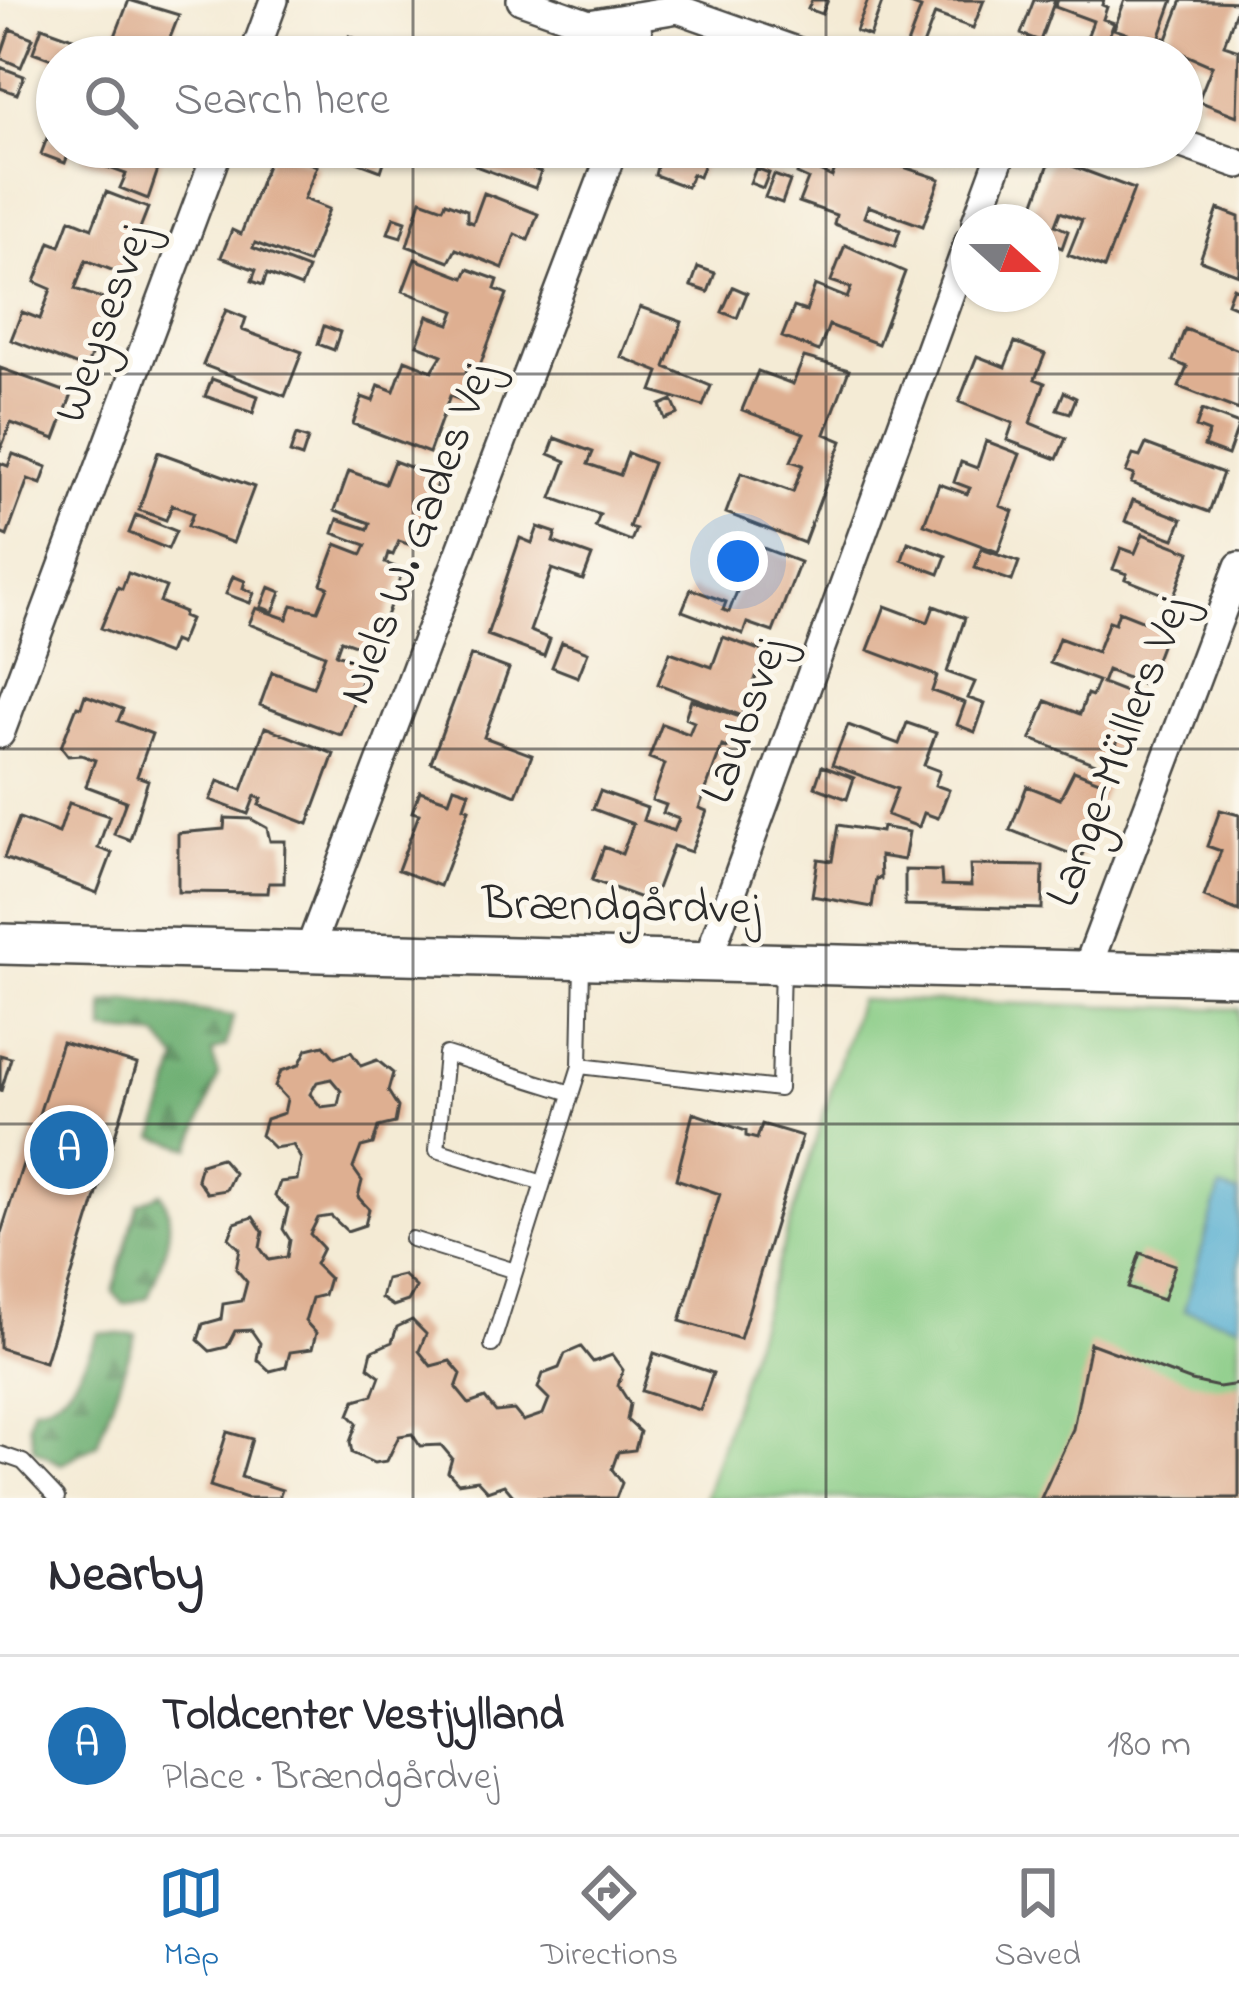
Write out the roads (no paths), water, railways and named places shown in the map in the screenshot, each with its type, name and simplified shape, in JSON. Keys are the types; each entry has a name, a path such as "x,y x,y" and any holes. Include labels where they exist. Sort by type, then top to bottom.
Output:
{"street":[{"path":"261,36 274,0"},
{"path":"520,0 589,24 678,9 754,36"},
{"path":"636,16 638,36"},
{"path":"1203,151 1239,164"},
{"name":"Weysesvej","path":"0,734 211,168"},
{"name":"Niels W. Gades Vej","path":"308,953 606,168"},
{"path":"983,204 996,168"},
{"name":"Laubsvej","path":"707,961 951,290"},
{"name":"Lange-Müllers Vej","path":"1086,971 1239,566"},
{"name":"Brændgårdvej","path":"0,944 1239,975"}],"lane":[{"path":"492,1345 580,1066 582,958"},
{"path":"580,1066 778,1089 782,962"},
{"path":"543,1183 437,1150 446,1054 571,1093"},
{"path":"412,1239 515,1271"},
{"path":"0,1454 23,1462 57,1498"}],"water":[{"path":"1220,1188 1239,1194 1239,1325 1184,1310"}],"place":[{"name":"Toldcenter Vestjylland","path":"69,1150"}]}
